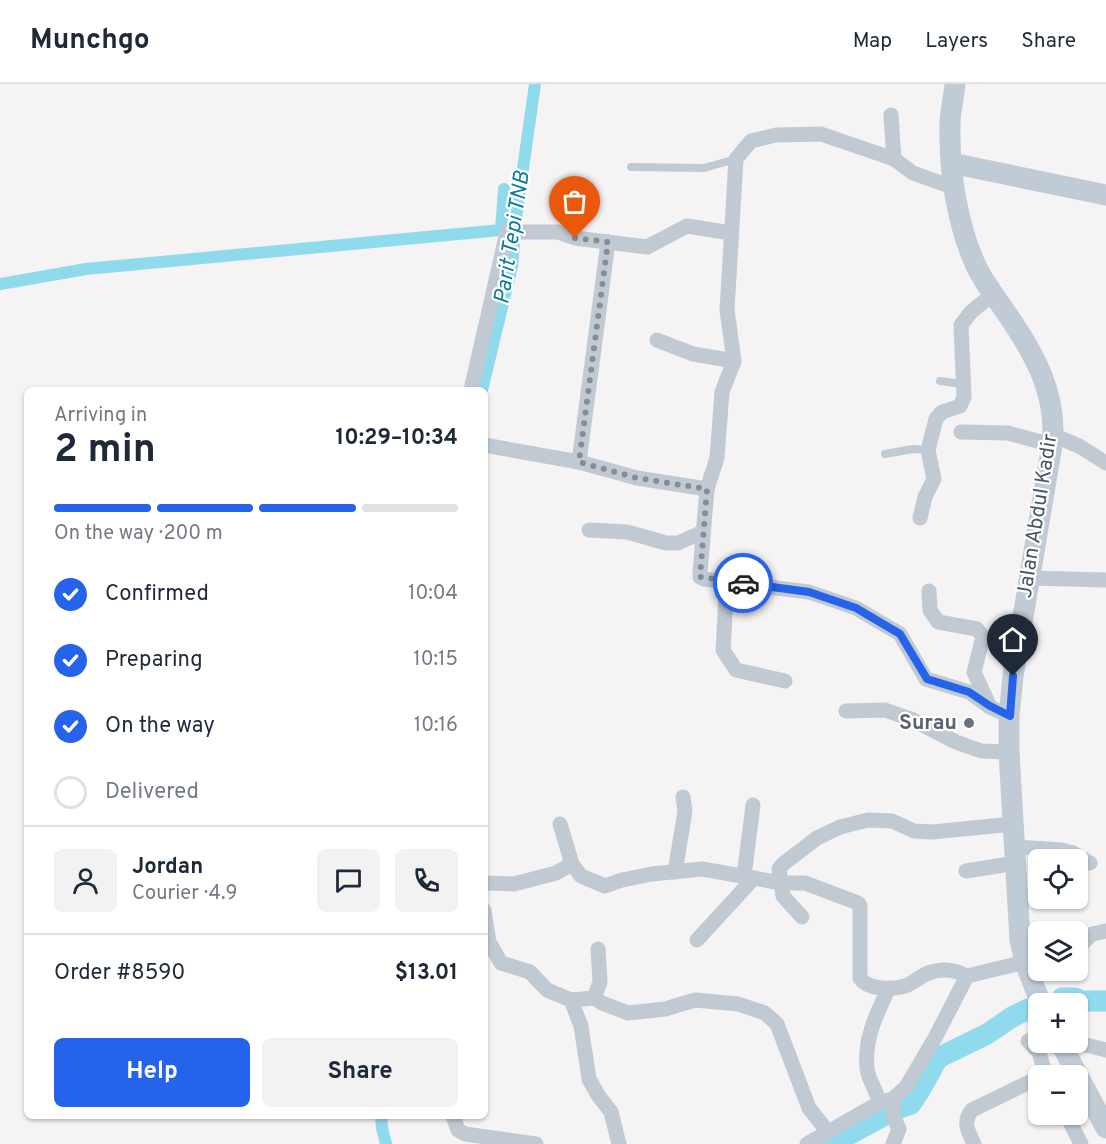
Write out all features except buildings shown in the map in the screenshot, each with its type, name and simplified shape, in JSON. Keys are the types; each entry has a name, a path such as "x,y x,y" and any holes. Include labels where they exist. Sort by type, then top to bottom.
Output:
{"main road":[{"name":"Jalan Abdul Kadir","path":"955,84 950,123 951,163 963,230 977,269 1039,366 1049,393 1053,440 1013,676 1010,716 1009,752 1018,924 1028,953"},
{"path":"951,163 1106,195"},
{"path":"1072,1053 1106,1128"}],"street":[{"path":"891,115 894,159"},
{"path":"955,188 913,173 894,159 821,134 776,135 751,141 736,159 727,310 734,361 722,392 717,459 707,489 700,577 809,592 856,608 900,634 927,679 969,692 1010,716"},
{"path":"472,387 507,232 558,232 575,238 646,247 687,226 731,233"},
{"path":"579,462 608,242"},
{"path":"920,518 925,497 934,479 928,450 936,419 942,412 960,406 963,397 961,325 971,312 993,294"},
{"path":"657,340 693,354 734,361"},
{"path":"961,432 1008,433 1053,440 1079,446 1106,463"},
{"path":"488,446 579,462 637,478 707,489"},
{"path":"589,530 627,532 666,543 678,543 704,532"},
{"path":"1029,578 1106,580"},
{"path":"727,581 723,644 727,658 736,670 785,681"},
{"path":"929,591 930,610 938,622 977,629 983,637 974,672 990,706"},
{"path":"846,711 885,710 911,718 956,742 981,751 1009,752"},
{"path":"675,872 685,811 683,797"},
{"path":"697,940 749,877 753,805"},
{"path":"802,917 783,896 779,869 817,838 840,827 868,820 892,821 914,831 932,832 1013,824"},
{"path":"560,824 572,864 581,876 605,886 622,880 702,869 781,884 805,883 858,903 860,906 860,978 865,984 890,988 905,986 938,970 955,970 967,976 1028,963"},
{"path":"966,871 1016,855 1062,850 1073,853 1090,863"},
{"path":"488,883 514,884 556,873 572,864"},
{"path":"1088,938 1092,934 1106,931"},
{"path":"488,936 489,942 501,963 530,972 547,990 571,1000 594,998 628,1013 665,1010 695,1000 738,1004 765,1013 777,1024 809,1108 828,1132"},
{"path":"594,998 600,982 598,949"},
{"path":"807,1144 828,1132 890,1105 911,1082 967,976"},
{"path":"890,988 872,1022 867,1067 878,1094 890,1105 898,1129 893,1144"},
{"path":"571,1000 581,1026 589,1079 611,1112 619,1144"},
{"path":"1088,1052 1106,1050"},
{"path":"1057,1065 1072,1053"},
{"path":"974,1144 966,1124 972,1110 1028,1083"},
{"path":"454,1119 458,1130 465,1134 536,1144"},
{"path":"1072,1125 1081,1144"}],"lane":[{"path":"631,167 704,168 736,159"},
{"path":"940,381 963,384"},
{"path":"885,454 913,449 928,450"}],"waterway":[{"name":"Parit Tepi TNB","path":"483,387 512,266 517,211 535,84"},
{"path":"0,284 86,269 501,230 504,189"},
{"path":"1088,1001 1106,1001"},
{"path":"832,1144 894,1110 911,1104 938,1058 987,1034 1028,1009"},
{"name":"Parit Tepi TNB","path":"381,1119 386,1144"}],"way so far":[{"path":"575,238 608,242 579,462 637,478 707,489 700,577 743,583"}],"place":[{"name":"Surau","path":"969,723"}],"route":[{"path":"743,583 809,592 856,608 900,634 927,679 969,692 1010,716 1013,676"}]}
